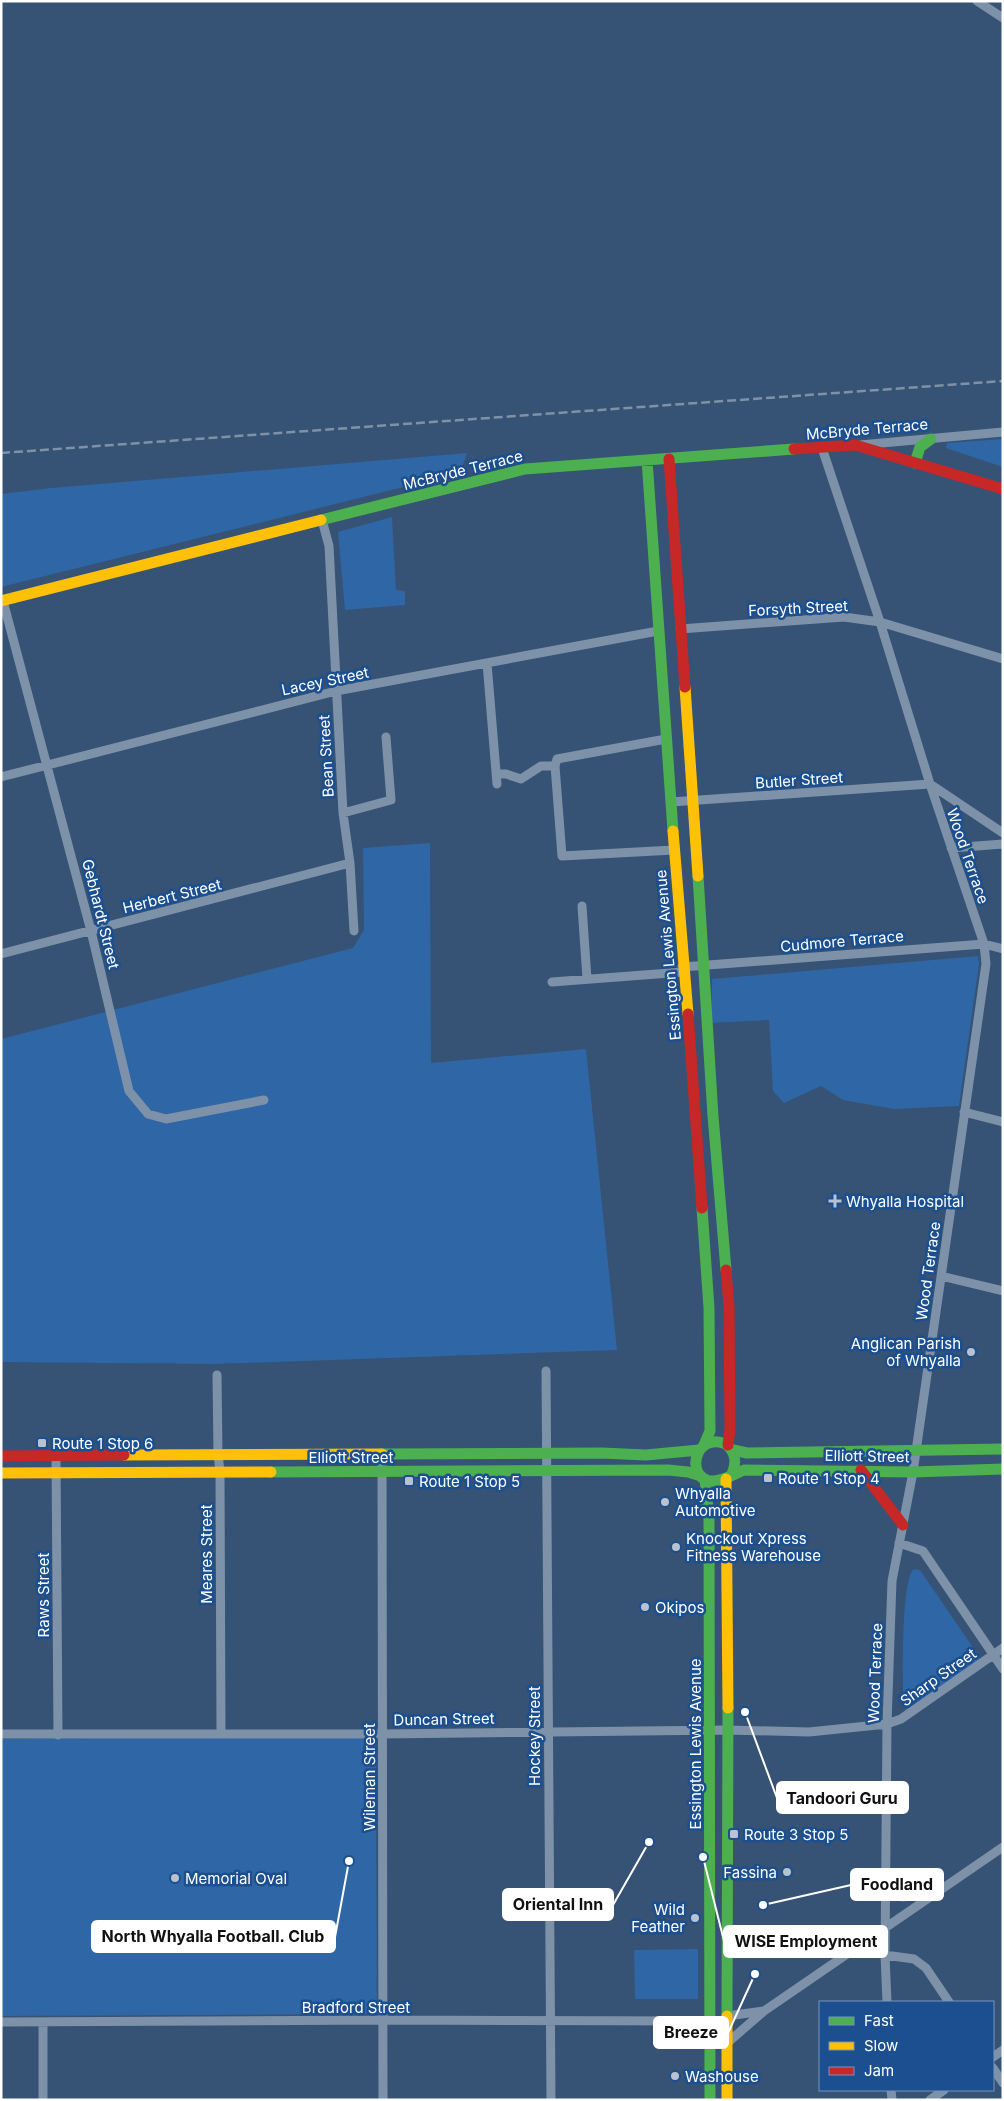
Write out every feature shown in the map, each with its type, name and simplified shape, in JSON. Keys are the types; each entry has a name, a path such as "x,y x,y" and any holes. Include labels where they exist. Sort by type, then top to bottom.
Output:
{"street":[{"path":"977,1 1003,18"},
{"name":"McBryde Terrace","path":"2,601 525,469 822,448 1003,432"},
{"path":"915,463 920,446 931,439"},
{"path":"855,445 1003,489"},
{"name":"Wood Terrace","path":"822,448 880,622 950,848 984,944 986,964 913,1472 892,1581 887,1724 885,1955 887,2001"},
{"path":"669,459 693,801 702,966 729,1307 731,1448 737,1462 729,1477 716,1482 703,1477 696,1463 701,1448 716,1441 731,1448"},
{"name":"Essington Lewis Avenue","path":"647,460 683,970 692,1052 709,1308 710,1431 701,1448"},
{"name":"Bean Street","path":"322,520 329,546 342,813 350,863 354,931"},
{"name":"Gebhardt Street","path":"2,601 91,931 129,1091 148,1114 166,1120 264,1100"},
{"name":"Forsyth Street","path":"680,630 844,617 880,622 1003,660"},
{"path":"658,631 680,630"},
{"name":"Lacey Street","path":"1,777 336,691 658,631"},
{"path":"487,663 497,784"},
{"path":"342,813 392,800 386,737"},
{"path":"666,739 557,759 555,766 562,856 674,850"},
{"path":"496,774 506,774 521,779 541,766 555,766"},
{"path":"930,784 1003,833"},
{"name":"Butler Street","path":"671,802 930,784"},
{"path":"950,848 1003,844"},
{"name":"Herbert Street","path":"1,954 350,863"},
{"path":"582,906 587,980"},
{"name":"Cudmore Terrace","path":"552,982 683,970 702,966 984,944 1003,949"},
{"path":"964,1112 1003,1122"},
{"path":"941,1276 1003,1291"},
{"name":"Hockey Street","path":"546,1372 551,2100"},
{"name":"Meares Street","path":"216,1375 220,1472 221,1734"},
{"name":"Elliott Street","path":"1,1456 646,1454 701,1448"},
{"name":"Elliott Street","path":"731,1448 746,1453 1003,1449"},
{"name":"Wileman Street","path":"382,1454 383,2100"},
{"name":"Raws Street","path":"56,1456 58,1735"},
{"name":"Elliott Street","path":"729,1477 744,1470 913,1472 1003,1469"},
{"name":"Elliott Street","path":"1,1473 668,1470 688,1472 703,1477"},
{"path":"861,1470 903,1525"},
{"name":"Essington Lewis Avenue","path":"703,1477 709,1519 710,2100"},
{"name":"Essington Lewis Avenue","path":"727,2100 728,1730 724,1488 729,1477"},
{"path":"899,1543 923,1551 1003,1669"},
{"name":"Sharp Street","path":"887,1724 901,1719 1003,1648"},
{"name":"Duncan Street","path":"1,1734 383,1734 728,1730 808,1732 887,1724"},
{"path":"726,2044 764,2011 1003,1847"},
{"path":"886,1884 902,1897 935,1894"},
{"path":"885,1955 914,1959 920,1963 926,1968 948,2001"},
{"path":"710,2021 726,2016 764,2011"},
{"name":"Bradford Street","path":"1,2022 710,2021"},
{"path":"43,2023 43,2100"},
{"path":"994,2070 1003,2083"},
{"path":"930,2100 943,2091"}],"shaded area":[{"path":"1003,439 1003,467 946,448 947,443"},
{"path":"467,453 460,473 1,587 1,494 51,488"},
{"path":"392,517 396,590 405,591 405,605 345,610 338,532"},
{"path":"430,843 431,1063 586,1049 617,1350 215,1364 1,1362 1,1039 353,948 364,930 363,848"},
{"path":"978,956 979,964 959,1106 894,1109 843,1100 821,1086 784,1103 773,1091 769,1020 711,1023 712,979"},
{"path":"914,1569 920,1570 981,1659 916,1703 910,1704 903,1698 903,1651 907,1590 910,1576"},
{"path":"376,1736 377,2014 1,2016 1,1739"},
{"path":"698,1949 698,1999 635,1999 634,1950"}],"railway":[{"path":"1,453 1003,381"}],"traffic: fast":[{"path":"915,463 920,447 931,439"},
{"path":"321,520 525,469 794,449"},
{"path":"647,460 673,831"},
{"path":"698,876 713,1116 726,1270"},
{"path":"702,1208 709,1308 710,1431 704,1445"},
{"path":"732,1474 735,1458 726,1444 715,1442 706,1444 700,1449 696,1465 698,1473 703,1478 711,1481 724,1479 744,1470 913,1472 1003,1469"},
{"path":"733,1450 747,1453 1003,1449"},
{"path":"382,1454 602,1453 646,1455 699,1450"},
{"path":"271,1472 668,1470 688,1472 701,1476"},
{"path":"705,1479 709,1519 710,2100"},
{"path":"727,2016 728,1708"}],"traffic: slow":[{"path":"1,601 321,520"},
{"path":"685,687 698,876"},
{"path":"673,831 688,1014"},
{"path":"124,1455 382,1454"},
{"path":"1,1473 271,1472"},
{"path":"726,1479 728,1708"},
{"path":"727,2016 727,2100"}],"traffic: jam":[{"path":"794,449 855,445 1003,489"},
{"path":"669,459 685,687"},
{"path":"688,1014 702,1208"},
{"path":"726,1270 729,1307 730,1429 728,1445"},
{"path":"1,1456 124,1455"},
{"path":"861,1470 903,1525"}],"place":[{"name":"Whyalla Hospital","path":"835,1201"},
{"name":"Anglican Parish of Whyalla","path":"971,1352"},
{"name":"Route 1 Stop 6","path":"42,1443"},
{"name":"Route 1 Stop 4","path":"768,1478"},
{"name":"Route 1 Stop 5","path":"409,1481"},
{"name":"Whyalla Automotive","path":"665,1502"},
{"name":"Knockout Xpress Fitness Warehouse","path":"676,1547"},
{"name":"Okipos","path":"645,1607"},
{"name":"Tandoori Guru","path":"745,1712"},
{"name":"Route 3 Stop 5","path":"734,1834"},
{"name":"Oriental Inn","path":"649,1842"},
{"name":"WISE Employment","path":"703,1857"},
{"name":"North Whyalla Football. Club","path":"349,1861"},
{"name":"Fassina","path":"787,1872"},
{"name":"Memorial Oval","path":"175,1878"},
{"name":"Foodland","path":"763,1905"},
{"name":"Wild Feather","path":"695,1918"},
{"name":"Breeze","path":"755,1974"},
{"name":"Washouse","path":"675,2076"}]}
